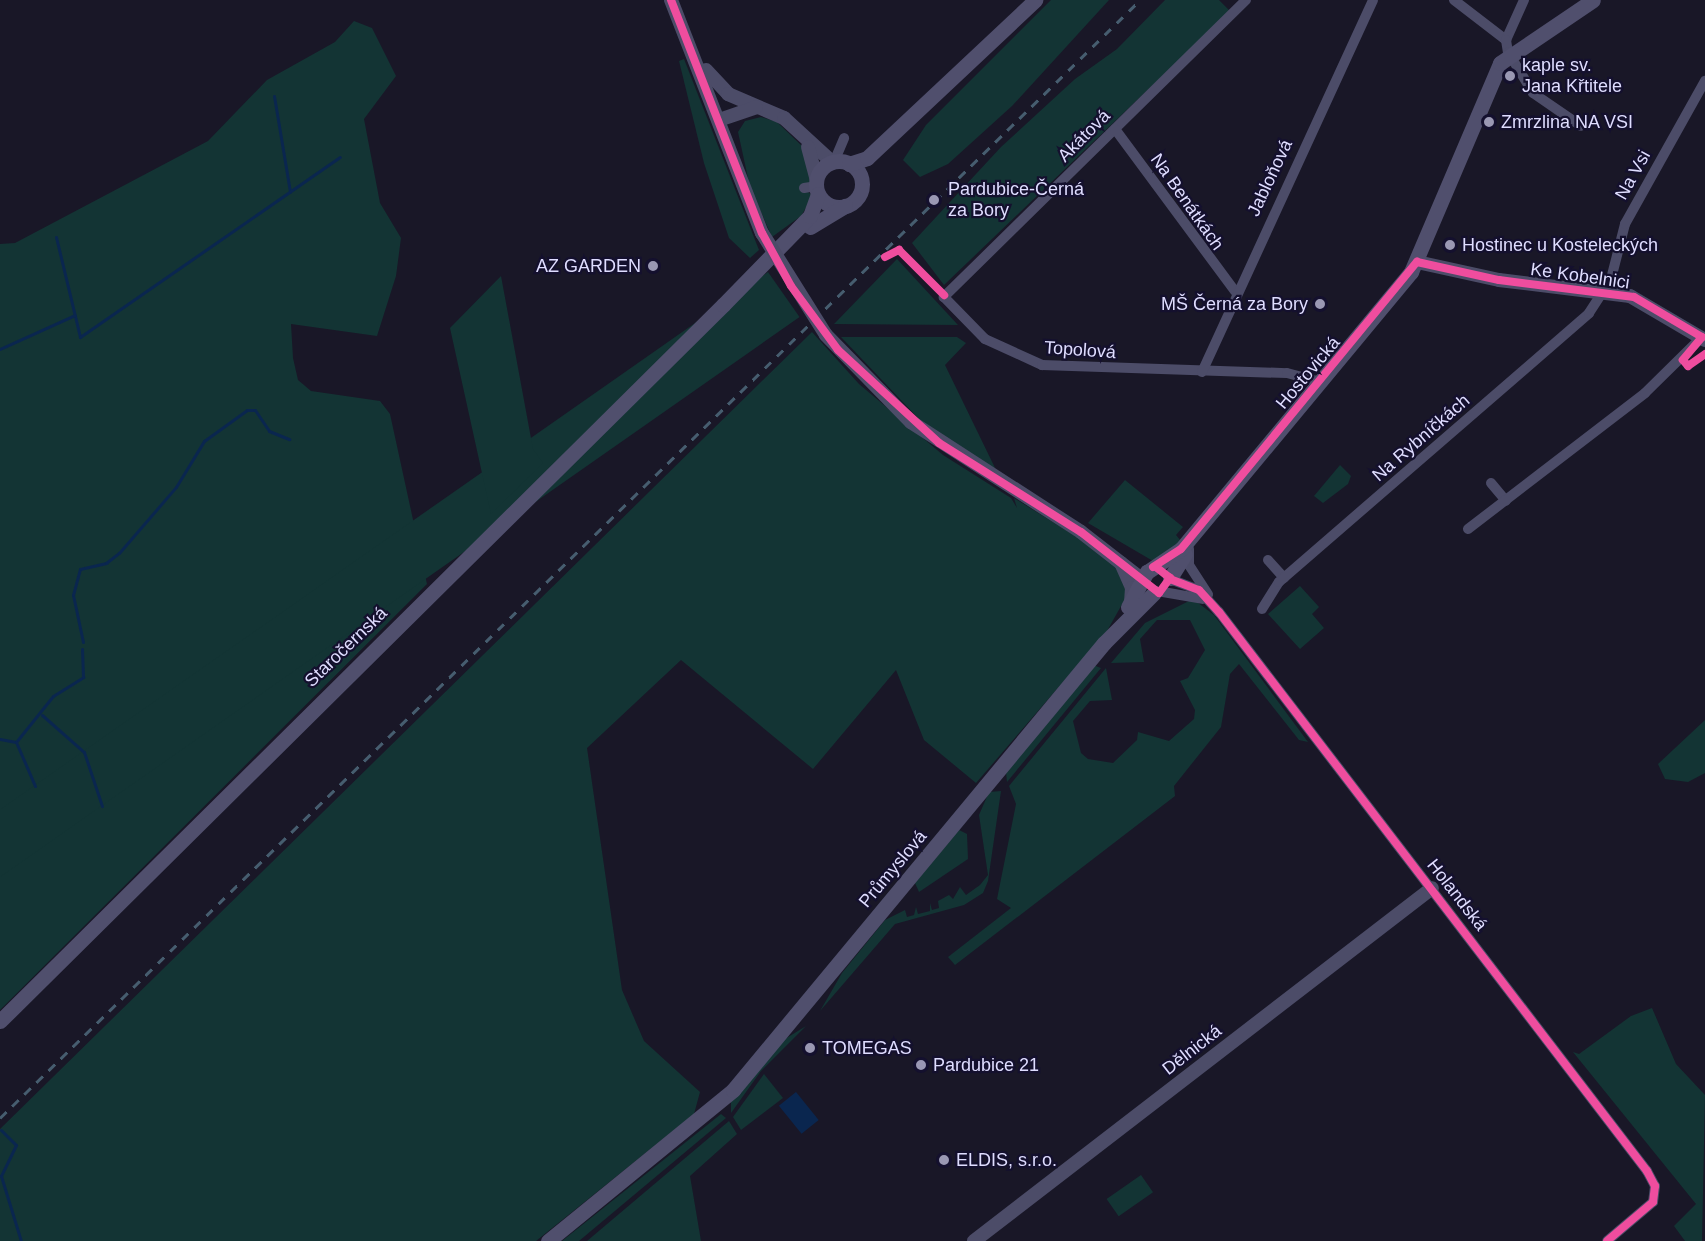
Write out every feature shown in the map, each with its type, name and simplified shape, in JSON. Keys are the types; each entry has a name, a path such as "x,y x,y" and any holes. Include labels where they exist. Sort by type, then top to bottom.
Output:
{"main road":[{"path":"944,88 869,168 861,188 845,206 830,205 814,187 841,163 867,158 1035,0"},
{"name":"Hostovická","path":"1160,585 1154,567 1171,560 1418,262 1494,71 1508,48 1593,0"},
{"path":"841,163 860,175 861,188"},
{"name":"Staročernská","path":"0,1021 810,216 814,187"},
{"name":"Staročernská","path":"723,305 819,219 845,206"},
{"name":"Hostovická","path":"1160,585 1221,502"},
{"path":"1154,567 1160,585"},
{"name":"Průmyslová","path":"1104,643 1131,603 1160,585"},
{"name":"Průmyslová","path":"651,1158 706,1115 794,1020 1104,643 1160,585"},
{"path":"549,1241 651,1158"},
{"path":"555,1241 651,1158"}],"street":[{"path":"671,0 700,64 762,233 826,335 911,422 1160,585"},
{"name":"Akátová","path":"944,295 1246,0"},
{"name":"Jabloňová","path":"1202,372 1235,291 1373,0"},
{"path":"1454,0 1508,48 1533,93 1581,126"},
{"path":"1508,48 1524,0"},
{"path":"700,64 728,94 762,108 841,163"},
{"name":"Na Vsi","path":"1604,292 1625,224 1705,81"},
{"path":"719,120 742,109 762,108"},
{"name":"Na Benátkách","path":"1115,129 1235,291"},
{"path":"802,134 814,187"},
{"name":"Ke Kobelnici","path":"1418,262 1498,280 1604,292 1641,300 1703,338 1645,393 1468,530"},
{"name":"Na Rybníčkách","path":"1262,609 1284,578 1584,318 1604,292"},
{"name":"Topolová","path":"944,295 977,333 1031,363 1071,369 1295,373 1321,381"},
{"path":"1491,483 1506,501"},
{"path":"1082,532 1154,567"},
{"name":"Holandská","path":"1190,547 1189,565 1219,612 1432,888 1652,1180 1649,1208 1607,1241"},
{"path":"1113,555 1129,576 1131,603"},
{"path":"1268,560 1284,578"},
{"name":"Holandská","path":"1160,585 1189,593 1219,612"},
{"name":"Dělnická","path":"974,1241 1432,888"}],"green space":[{"path":"1051,0 1109,0 1012,106 948,164 920,177 903,160 926,125"},
{"path":"1165,0 1219,0 1230,11 944,285 912,243 1001,147 1075,79 1117,49"},
{"path":"354,21 372,28 396,76 364,119 380,203 401,238 396,276 377,336 291,324 293,358 298,380 311,391 380,401 390,414 427,584 0,1010 0,244 15,243 208,141 267,80 335,42"},
{"path":"684,59 759,250 750,258 729,238 704,163 679,61"},
{"path":"761,117 777,122 803,147 812,179 808,192 813,196 801,216 772,237 750,187 738,132 745,121"},
{"path":"897,259 958,325 834,324"},
{"path":"768,272 800,317 0,877 0,810"},
{"path":"501,276 533,449 543,463 491,514 450,328"},
{"path":"812,332 859,384 943,455 1011,498 1017,508 1014,498 1111,558 1126,583 1125,599 1107,631 976,783 924,740 896,670 813,769 681,660 587,748 622,990 644,1041 700,1092 694,1114 536,1241 0,1241 0,1129"},
{"path":"841,337 957,337 966,343 945,365 997,472 918,418"},
{"path":"1340,465 1351,476 1348,484 1323,503 1314,496"},
{"path":"1125,480 1183,527 1176,535 1181,541 1153,561 1088,523"},
{"path":"1300,586 1319,607 1312,614 1324,628 1300,649 1268,614"},
{"path":"1193,599 1214,615 1308,742 1299,740 1239,664 1230,674 1221,727 1174,786 1175,796 955,965 948,957 1011,908 997,899 1016,804 1009,786 1106,668 1112,700 1090,701 1073,721 1081,753 1088,759 1113,763 1137,740 1138,732 1169,741 1194,719 1195,710 1180,681 1188,678 1205,650 1190,620 1157,620 1140,639 1144,662 1111,663 1145,623"},
{"path":"1093,665 1101,668 1007,782 1006,772"},
{"path":"1705,720 1705,773 1688,782 1665,779 1658,764"},
{"path":"1001,791 988,881 983,893 964,905 895,924 820,1011 842,973 885,920 905,910 907,917 914,915 916,907 918,914 930,911 930,903 932,910 939,908 938,901 949,895 953,899 960,887 966,895 980,885 988,875 979,815 989,792"},
{"path":"959,830 967,834 968,859 919,892 915,883"},
{"path":"1652,1008 1676,1064 1705,1095 1702,1241 1685,1241 1674,1226 1696,1204 1573,1052 1579,1054 1631,1016"},
{"path":"806,1026 761,1071 731,1113 731,1101 785,1039"},
{"path":"764,1074 783,1098 741,1130 733,1117"},
{"path":"721,1114 726,1118 579,1241 562,1241"},
{"path":"729,1121 737,1134 690,1176 701,1241 587,1241"},
{"path":"1141,1175 1153,1192 1119,1216 1107,1199"}],"water":[{"path":"796,1092 819,1120 802,1134 779,1106"}],"waterway":[{"path":"274,96 290,192"},
{"path":"56,237 80,337 340,157"},
{"path":"0,349 75,315"},
{"path":"83,642 73,595 80,569 106,563 119,553 176,487 204,441 247,410 255,410 269,431 289,439"},
{"path":"0,739 16,742 53,696 83,677 82,649"},
{"path":"42,715 84,752 102,806"},
{"path":"16,742 35,786"},
{"path":"1,1130 16,1145 1,1176 21,1241"}],"railway":[{"path":"0,1118 1140,0"}],"cycle path":[{"path":"671,0 762,233 791,286 838,350 939,443 1081,532 1159,593 1170,578 1156,567"},
{"path":"885,257 899,250 944,295"},
{"path":"1153,567 1181,549 1417,262 1499,280 1634,297 1702,337 1683,360 1688,366 1705,354"},
{"path":"1170,579 1199,590 1219,612 1647,1171 1655,1186 1653,1202 1607,1241"}],"place":[{"name":"kaple sv. Jana Křtitele","path":"1510,76"},
{"name":"Zmrzlina NA VSI","path":"1489,122"},
{"name":"Pardubice-Černá za Bory","path":"934,200"},
{"name":"Hostinec u Kosteleckých","path":"1450,245"},
{"name":"AZ GARDEN","path":"653,266"},
{"name":"MŠ Černá za Bory","path":"1320,304"},
{"name":"TOMEGAS","path":"810,1048"},
{"name":"Pardubice 21","path":"921,1065"},
{"name":"ELDIS, s.r.o.","path":"944,1160"}]}
